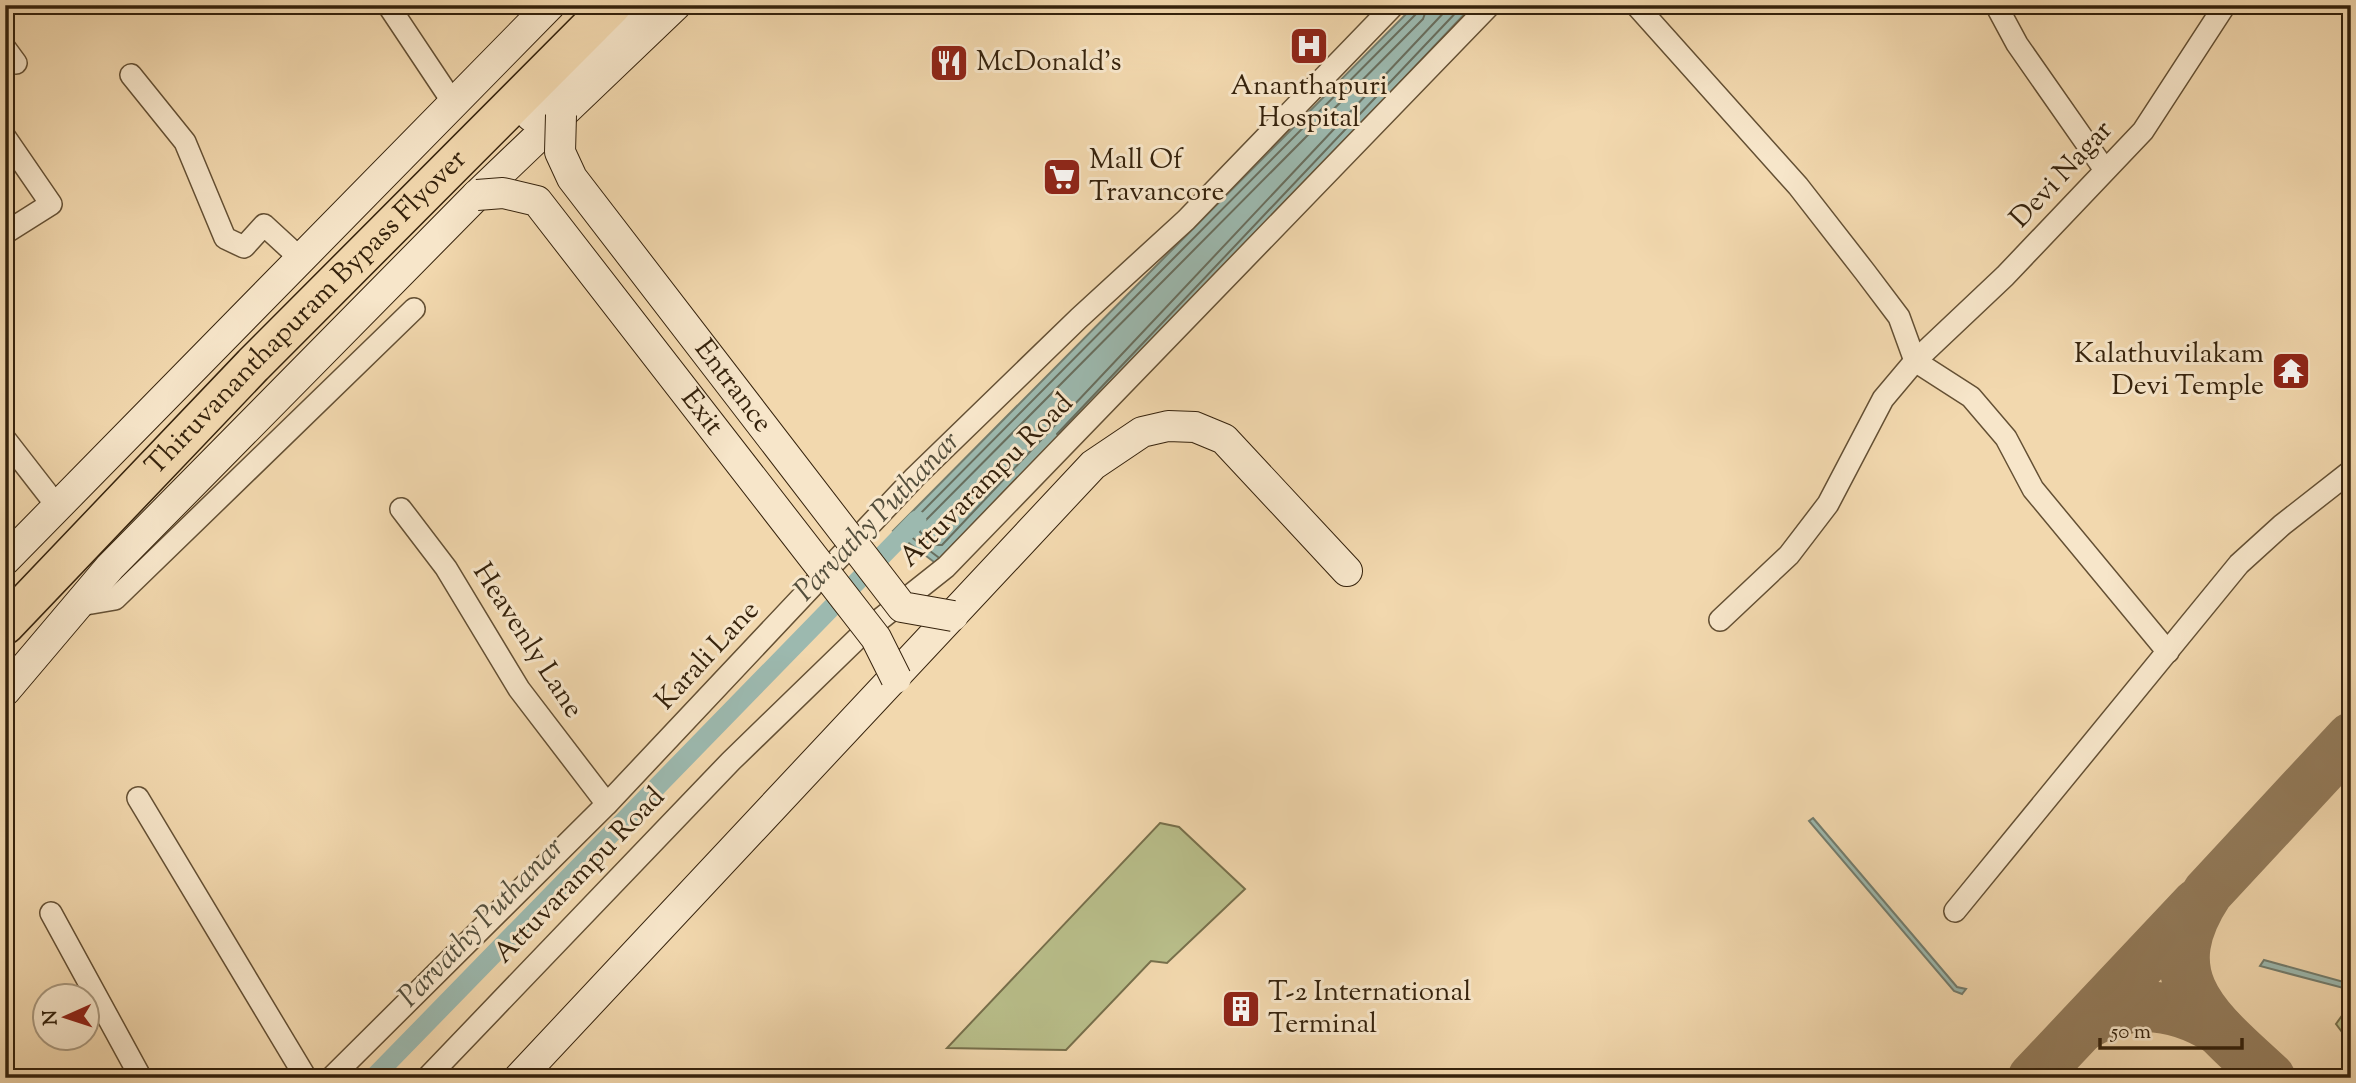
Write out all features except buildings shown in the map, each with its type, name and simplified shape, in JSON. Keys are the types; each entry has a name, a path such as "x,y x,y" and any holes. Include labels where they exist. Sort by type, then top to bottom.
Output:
{"highway":[{"name":"Thiruvananthapuram Bypass Flyover","path":"5,588 232,351 575,5"},
{"name":"Thiruvananthapuram Bypass Flyover","path":"5,625 253,365 612,5"}],"street":[{"path":"388,5 454,104"},
{"path":"5,560 550,5"},
{"path":"5,645 67,574 643,5"},
{"path":"5,691 110,567 477,195 676,5"},
{"name":"Karali Lane","path":"331,1078 607,804 915,477 1079,318 1186,220 1394,5"},
{"name":"Attuvarampu Road","path":"427,1078 731,761 864,632 946,567 1490,5"},
{"path":"1636,5 1798,186 1866,272 1899,317 1915,361 1971,397 2006,438 2033,489 2168,652"},
{"path":"1996,5 2017,44 2105,170"},
{"name":"Devi Nagar","path":"1720,620 1789,555 1820,514 1883,399 1915,361 2005,276 2143,131 2225,5"},
{"path":"131,75 185,142 225,238 244,247 264,225 301,260"},
{"name":"Entrance","path":"561,115 560,152 572,178 901,607 953,616"},
{"path":"5,137 51,204 5,233"},
{"name":"Exit","path":"477,195 503,193 537,201 876,638 896,678"},
{"path":"80,605 115,598 414,309"},
{"path":"520,1078 1093,465 1142,432 1168,426 1195,427 1224,439 1347,571"},
{"path":"5,439 57,506"},
{"path":"1955,911 2239,564 2282,525 2351,471"},
{"name":"Heavenly Lane","path":"401,509 446,568 519,688 607,804"},
{"path":"138,799 306,1078"},
{"path":"51,913 141,1078"}],"green space":[{"path":"1160,823 1179,827 1245,889 1167,963 1151,961 1066,1050 947,1048"},
{"path":"2351,1003 2351,1044 2336,1024"}],"water":[{"path":"1415,5 1473,5 942,568 893,531"},
{"path":"1813,818 1957,987 1966,989 1962,994 1954,991 1809,821"},
{"path":"2264,960 2351,984 2351,990 2260,966"}],"waterway":[{"name":"Parvathy Puthanar","path":"373,1078 917,520"}],"taxiway":[{"path":"2270,1078 2226,1037 2194,997 2186,974 2185,950 2192,923 2208,892 2351,738"},
{"path":"2033,1078 2197,904"},
{"path":"2083,1026 2117,1011 2152,1007 2186,1014 2219,1030"}],"place":[{"name":"Ananthapuri Hospital","path":"1309,46"},
{"name":"McDonald's","path":"949,63"},
{"name":"Mall Of Travancore","path":"1062,177"},
{"name":"Kalathuvilakam Devi Temple","path":"2291,371"},
{"name":"T-2 International Terminal","path":"1241,1009"}]}
